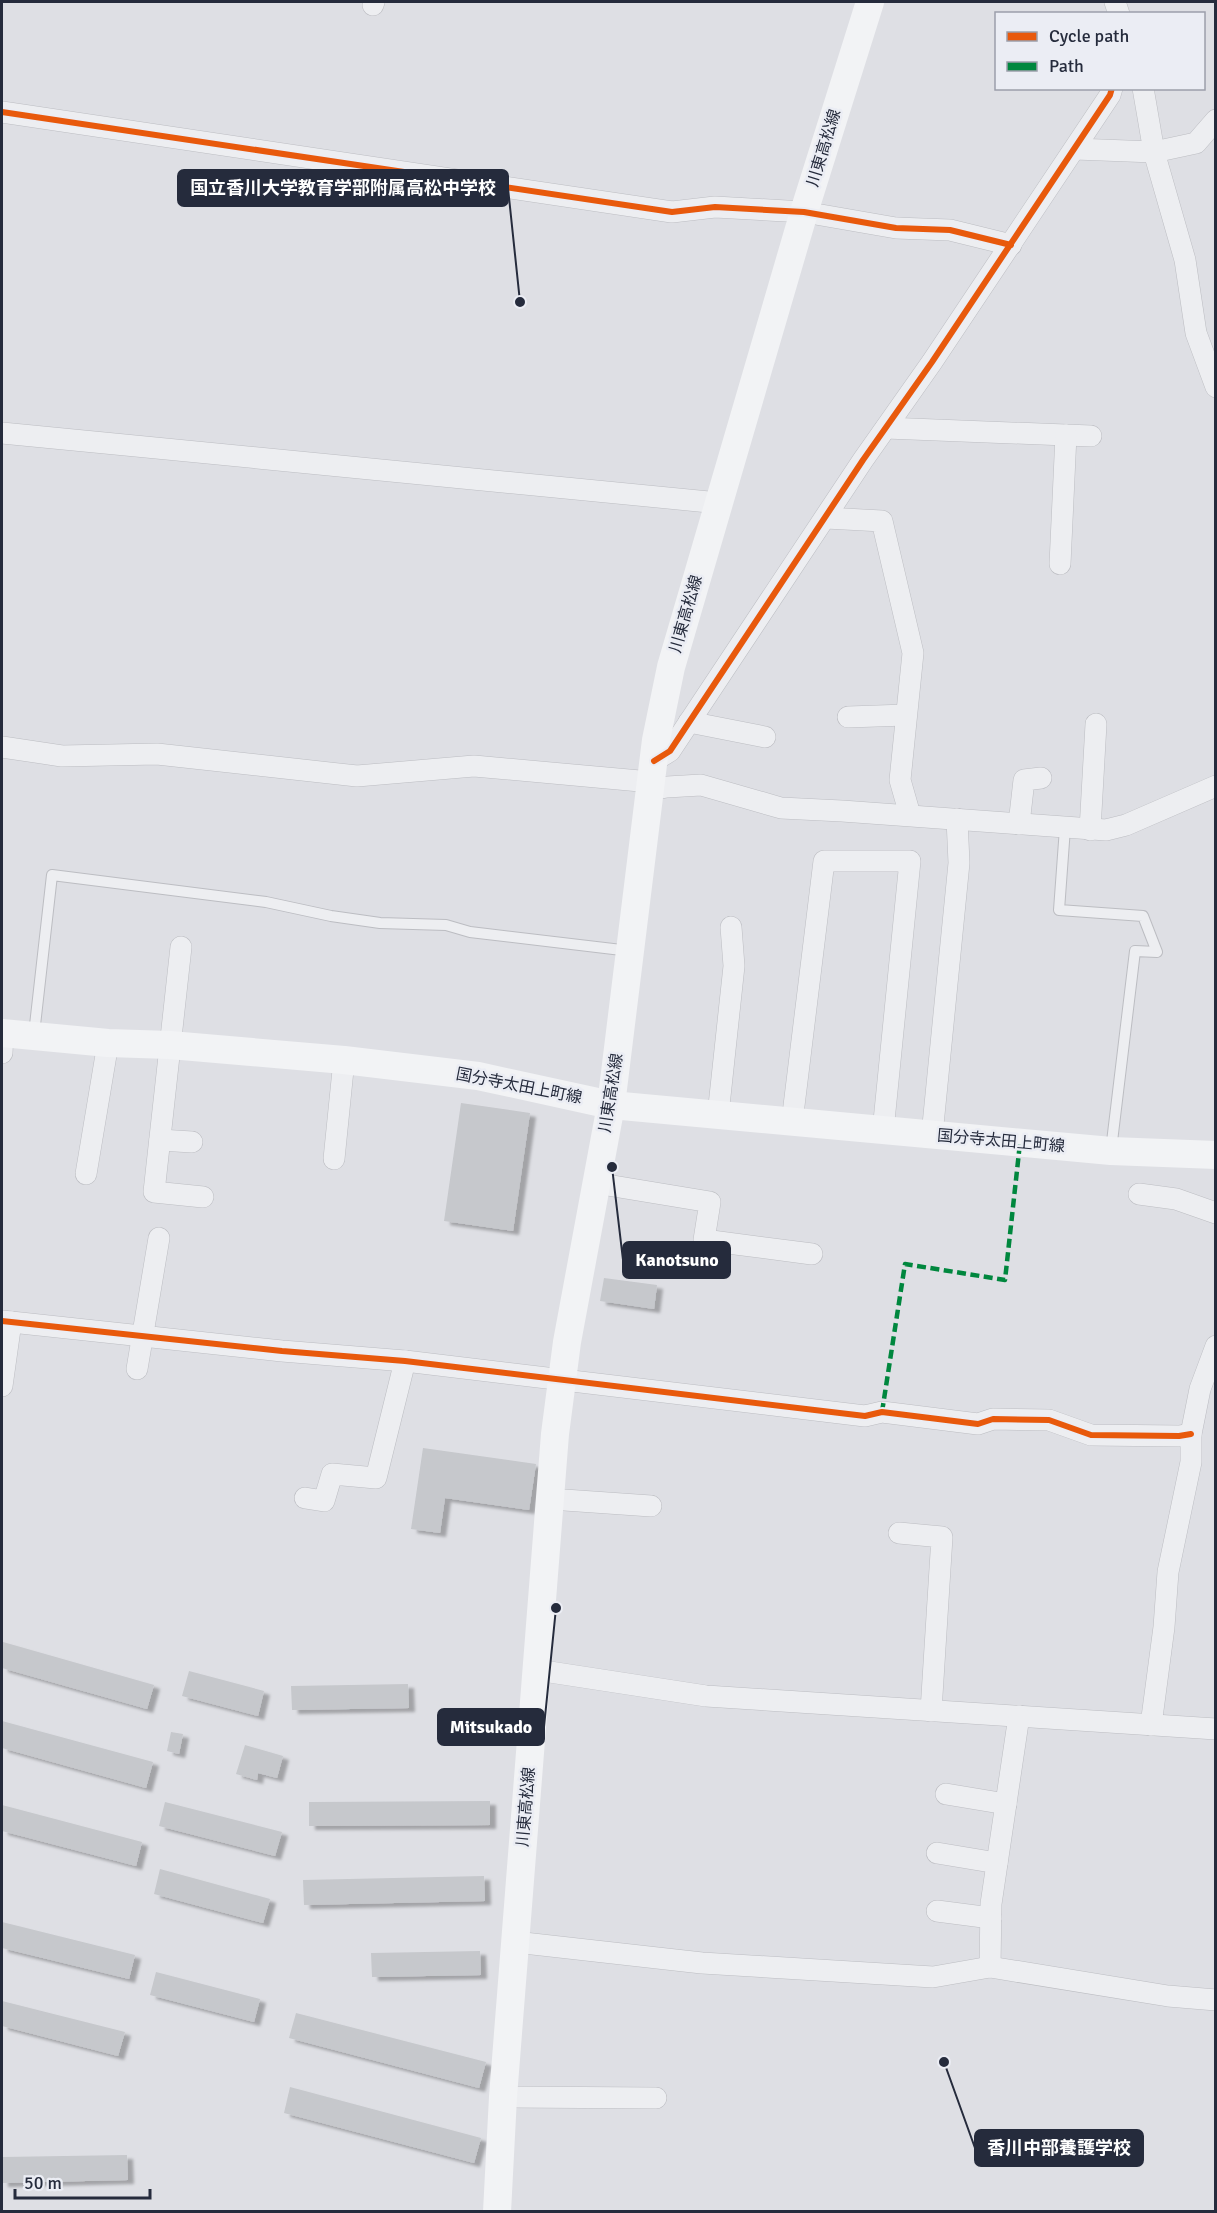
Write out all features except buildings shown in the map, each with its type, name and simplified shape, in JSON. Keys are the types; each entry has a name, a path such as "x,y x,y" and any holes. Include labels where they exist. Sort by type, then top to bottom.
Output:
{"main road":[{"name":"川東高松線","path":"497,2211 515,1942 550,1498 562,1378 611,1105 652,778 671,667 804,212 870,2"},
{"name":"国分寺太田上町線","path":"2,1039 34,1036 344,1060 477,1076 611,1105 1111,1151 1215,1155"}],"street":[{"path":"652,778 1076,149 1111,90"},
{"path":"1143,90 1154,153 1185,260 1196,333 1215,387"},
{"path":"2,112 672,212 715,207 804,212 896,228 950,230 1011,245"},
{"path":"1076,149 1154,153 1196,143 1215,120"},
{"path":"886,428 1091,436"},
{"path":"2,433 719,503"},
{"path":"1060,564 1066,435"},
{"path":"826,518 882,520 913,653 900,780 910,815"},
{"path":"848,717 906,715"},
{"path":"689,722 765,737"},
{"path":"1090,830 1096,724"},
{"path":"2,747 62,756 157,754 357,776 474,766 652,778 667,787 701,785 781,808 910,815 1090,830 1106,830 1126,825 1215,786"},
{"path":"1019,824 1024,780 1041,778"},
{"path":"932,1135 959,863 957,819"},
{"path":"792,1122 824,861 910,861 883,1131"},
{"path":"718,1115 734,966 731,927"},
{"path":"181,947 154,1192 203,1197"},
{"path":"86,1174 108,1042"},
{"path":"334,1159 344,1060"},
{"path":"160,1140 192,1142"},
{"path":"596,1183 710,1202 704,1240 812,1254"},
{"path":"1139,1194 1176,1199 1215,1213"},
{"path":"137,1369 159,1238"},
{"path":"2,1386 6,1322 562,1378 655,1392 807,1407 865,1416 882,1412 978,1424 993,1419 1049,1420 1091,1435 1179,1436 1191,1434"},
{"path":"1152,1725 1168,1572 1191,1462 1191,1434 1200,1389 1215,1346"},
{"path":"305,1498 324,1501 332,1474 376,1478 405,1361"},
{"path":"550,1498 651,1506"},
{"path":"899,1533 942,1537 931,1711"},
{"path":"537,1670 706,1696 1215,1729"},
{"path":"990,1967 991,1918 997,1863 1019,1716"},
{"path":"946,1794 1006,1804"},
{"path":"937,1853 997,1863"},
{"path":"937,1911 991,1918"},
{"path":"515,1942 702,1963 933,1977 990,1967 1168,1996 1215,2000"},
{"path":"503,2097 656,2098"}],"lane":[{"path":"1065,828 1059,910 1143,916 1157,952 1135,951 1111,1151"},
{"path":"34,1036 52,875 266,902 331,916 446,926 470,932 631,951"}],"marked path":[{"path":"882,1412 905,1264 1005,1280 1020,1143"}],"cycle path":[{"path":"654,761 670,751 863,460 932,362 1111,90"},
{"path":"2,112 672,212 715,207 804,212 896,228 950,230 1011,245"},
{"path":"2,1321 282,1351 405,1361 865,1416 882,1412 978,1424 993,1419 1049,1420 1091,1435 1179,1436 1191,1434"}],"place":[{"name":"国立香川大学教育学部附属高松中学校","path":"520,302"},
{"name":"Kanotsuno","path":"612,1167"},
{"name":"Mitsukado","path":"556,1608"},
{"name":"香川中部養護学校","path":"944,2062"}]}
